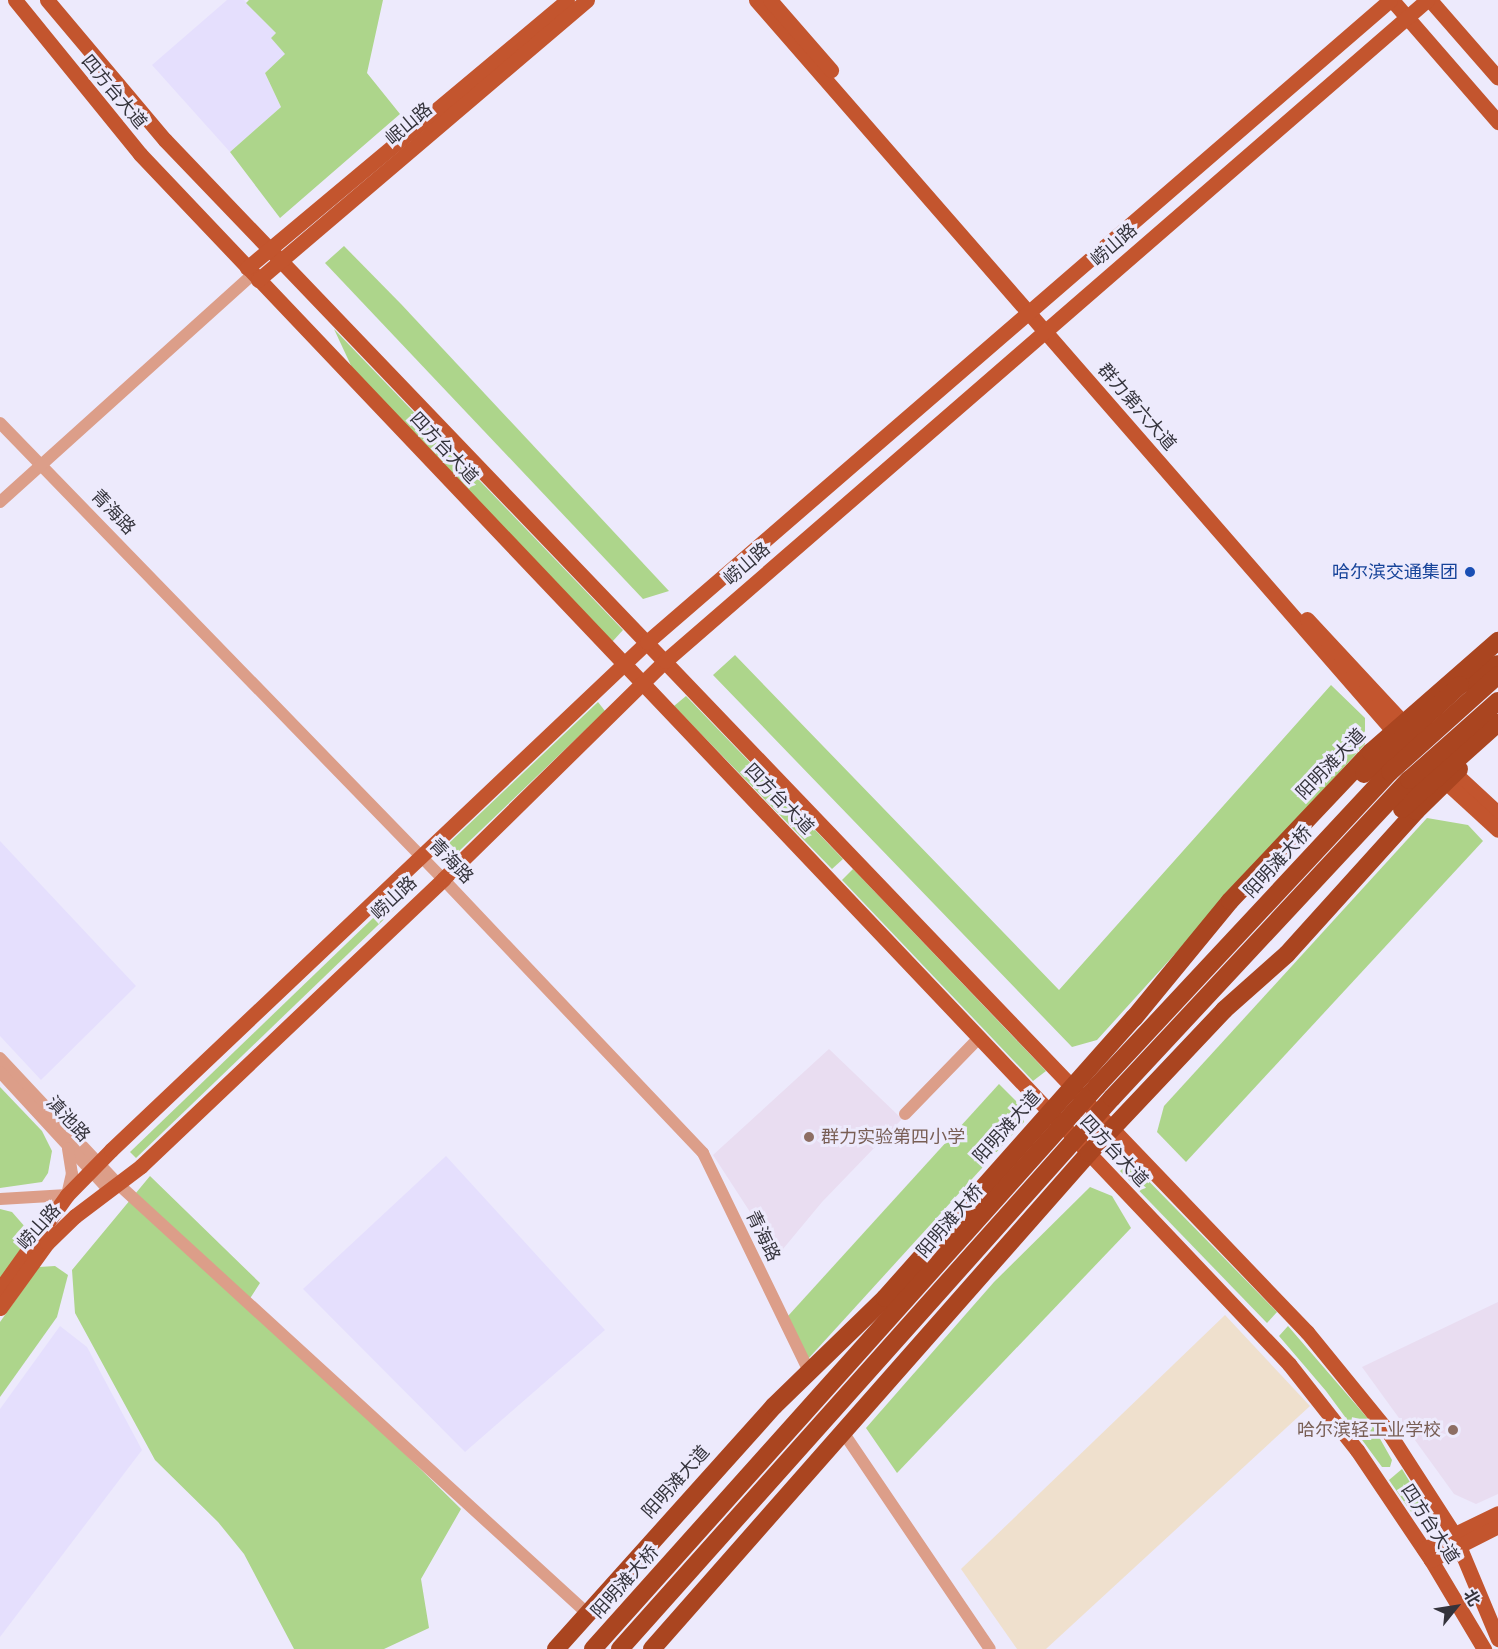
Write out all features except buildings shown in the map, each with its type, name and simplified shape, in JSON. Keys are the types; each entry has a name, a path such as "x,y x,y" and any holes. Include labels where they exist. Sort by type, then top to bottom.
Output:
{"highway":[{"name":"阳明滩大道","path":"556,1649 808,1371 885,1298 1134,1018 1230,901 1397,727 1498,641"},
{"path":"1134,1018 1382,756 1498,653"},
{"path":"1460,685 1498,664"},
{"name":"阳明滩大桥","path":"593,1649 1097,1086 1390,772 1498,675"},
{"path":"620,1649 1112,1098 1260,944 1409,780 1498,701"},
{"path":"1224,1010 1287,954 1496,727"},
{"path":"641,1649 769,1504 928,1334 1089,1153 1224,1010 1402,809 1496,727"},
{"path":"569,1649 885,1298"},
{"path":"652,1649 845,1435 928,1334"}],"main road":[{"name":"四方台大道","path":"15,0 140,154 623,666 980,1037 1289,1364 1357,1450 1427,1554 1484,1649"},
{"name":"四方台大道","path":"47,0 165,140 1114,1127 1363,1397 1456,1539 1498,1639"},
{"name":"岷山路","path":"253,274 567,0"},
{"name":"岷山路","path":"274,254 587,0"},
{"name":"群力第六大道","path":"756,0 1284,594 1397,727 1450,777 1498,830"},
{"name":"群力第六大道","path":"770,0 1033,310"},
{"name":"崂山路","path":"0,1289 67,1196 94,1167 647,642 1391,0"},
{"path":"1391,0 1498,122"},
{"name":"崂山路","path":"0,1308 47,1244 113,1187 443,879 644,686 665,661 1428,0"},
{"path":"1428,0 1498,78"},
{"name":"群力第六大道","path":"1450,777 1498,813"},
{"path":"1427,1554 1498,1513"},
{"path":"1456,1539 1498,1526"}],"street":[{"name":"岷山路","path":"0,502 253,274"},
{"name":"青海路","path":"0,423 422,857 703,1153 808,1371"},
{"path":"905,1114 980,1037"},
{"name":"滇池路","path":"0,1058 113,1187 588,1614"},
{"name":"滇池路","path":"0,1072 67,1144 94,1167"},
{"path":"0,1199 67,1196 72,1174 67,1144"},
{"path":"845,1435 990,1649"}],"shaded area":[{"path":"227,0 244,0 276,33 271,38 286,54 265,73 281,107 230,152 152,65"},
{"path":"0,841 136,986 41,1080 0,1036"},
{"name":"群力实验第四小学","path":"829,1049 902,1119 822,1202 778,1255 713,1155"},
{"path":"446,1156 605,1330 465,1452 303,1289"},
{"name":"哈尔滨轻工业学校","path":"1498,1302 1498,1494 1476,1504 1454,1494 1362,1367"},
{"path":"1225,1315 1310,1406 1046,1649 1017,1649 961,1569"},
{"path":"60,1326 87,1347 142,1450 0,1637 0,1409"}],"green space":[{"path":"249,0 383,0 367,73 400,114 280,218 230,152 281,107 265,73 285,54 271,38 276,33 246,3"},
{"path":"344,246 669,591 643,599 325,263"},
{"path":"334,329 623,630 612,642 354,372"},
{"path":"735,655 1059,990 1331,685 1365,718 1365,744 1097,1040 1072,1047 713,675"},
{"path":"686,696 843,859 832,869 674,706"},
{"path":"598,702 605,711 456,854 448,844"},
{"path":"1427,818 1468,825 1483,841 1186,1162 1157,1132 1164,1106"},
{"path":"853,869 1046,1071 1033,1081 842,880"},
{"path":"397,895 402,902 136,1158 130,1152"},
{"path":"999,1084 1016,1101 1024,1122 808,1359 788,1316"},
{"path":"0,1087 42,1131 52,1151 48,1173 42,1182 0,1188"},
{"path":"1130,1162 1277,1312 1267,1323 1120,1171"},
{"path":"150,1176 260,1283 249,1300 461,1509 421,1579 429,1628 384,1649 294,1649 244,1554 218,1522 155,1460 75,1313 72,1270"},
{"path":"1090,1187 1112,1196 1131,1228 897,1473 866,1428 994,1282"},
{"path":"0,1209 12,1212 26,1228 22,1247 0,1279"},
{"path":"55,1266 68,1275 57,1317 0,1397 0,1322 39,1267"},
{"path":"1288,1326 1370,1421 1392,1460 1390,1467 1382,1467 1326,1391 1279,1336"},
{"path":"1402,1469 1427,1510 1416,1519 1389,1480"}],"place":[{"name":"哈尔滨交通集团","path":"1470,572"},
{"name":"群力实验第四小学","path":"809,1137"},
{"name":"哈尔滨轻工业学校","path":"1453,1430"}]}
